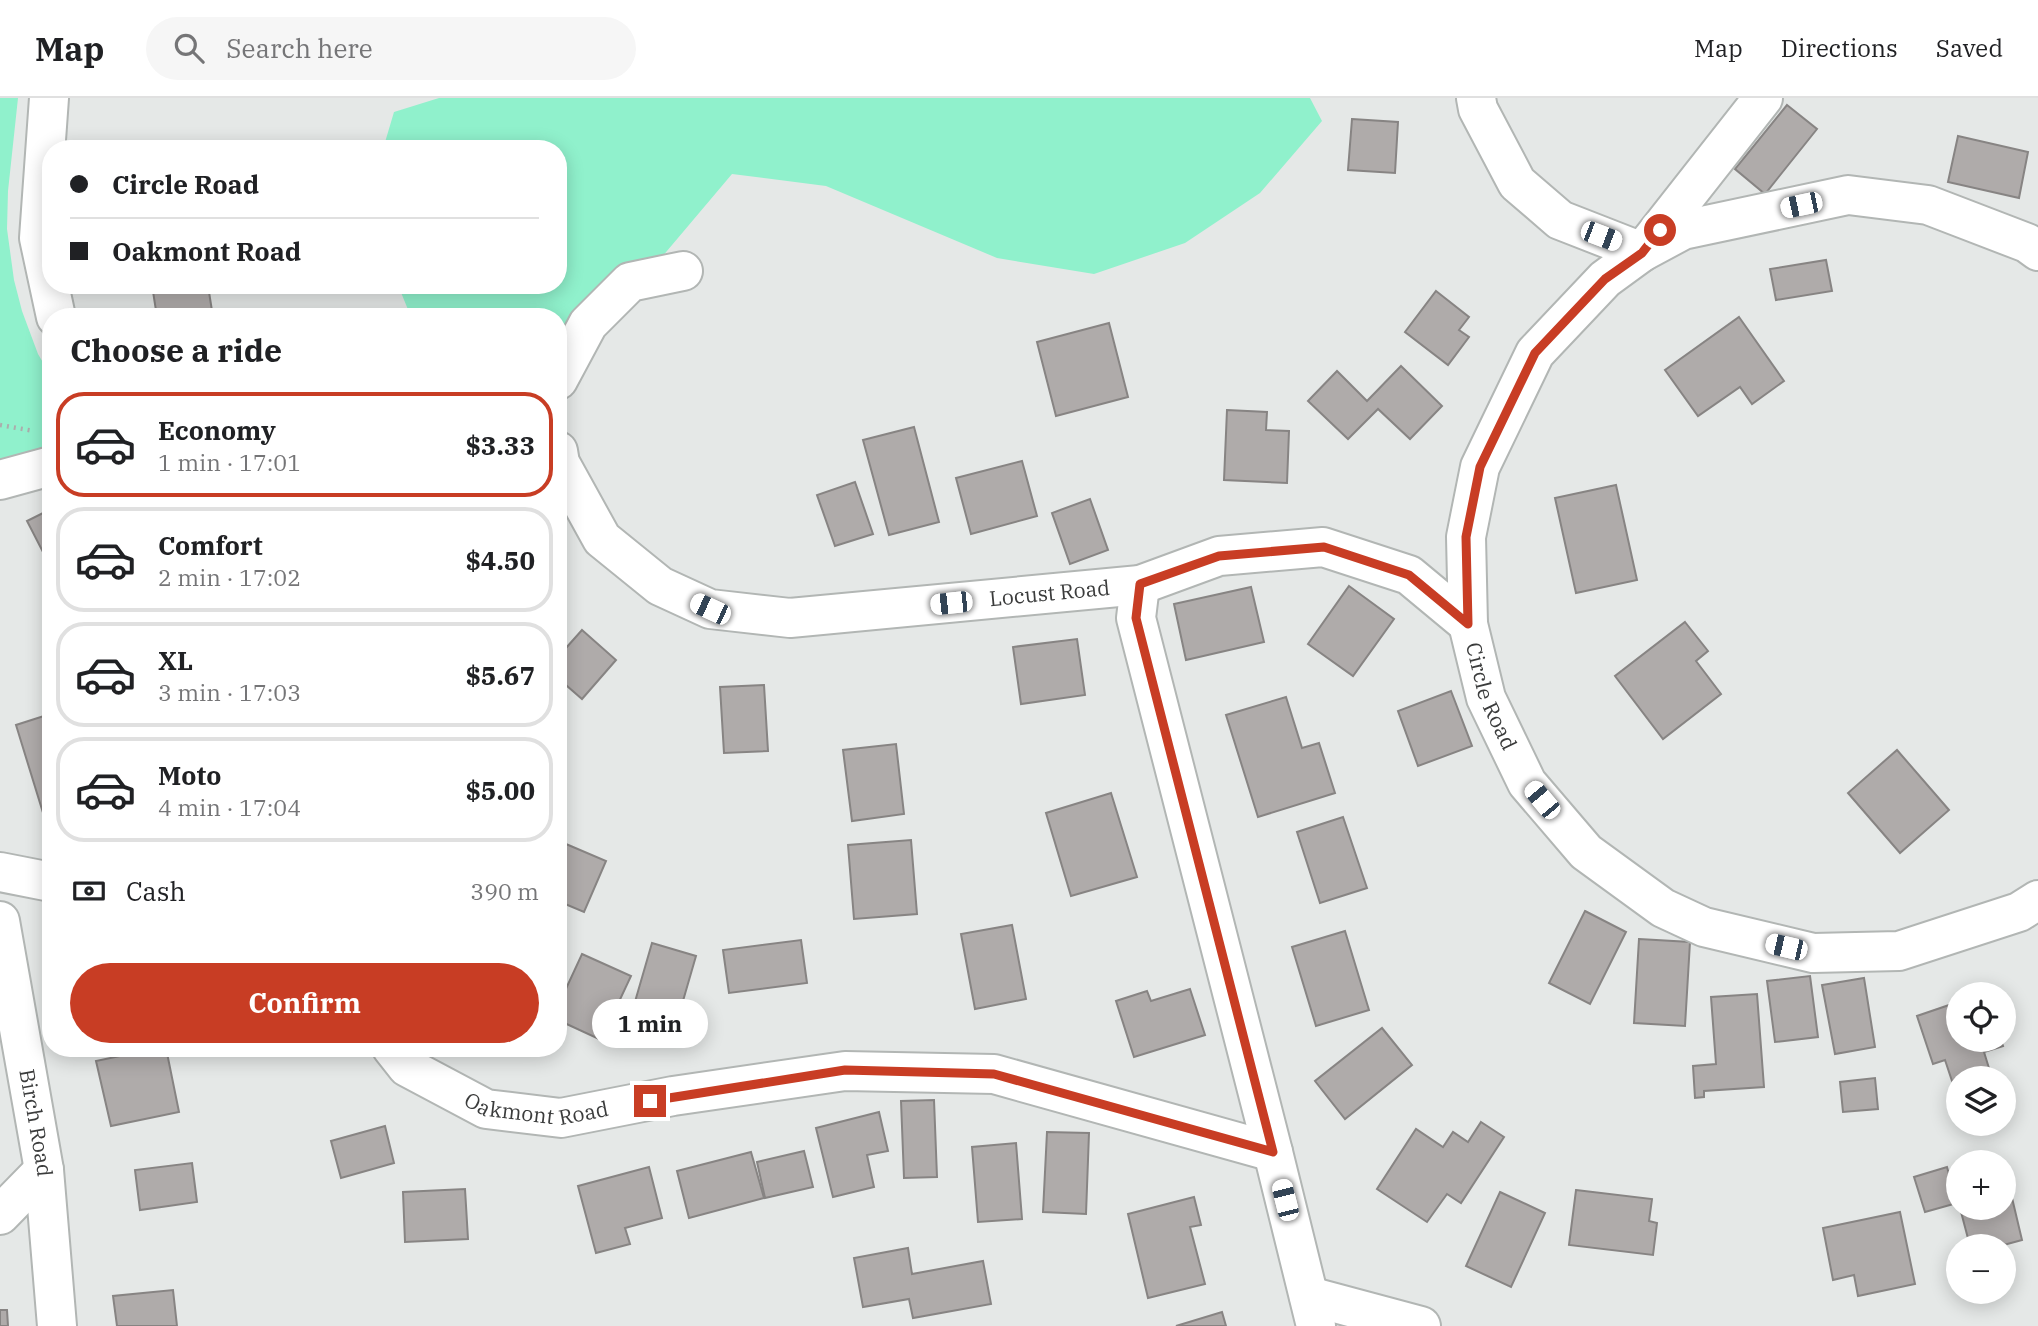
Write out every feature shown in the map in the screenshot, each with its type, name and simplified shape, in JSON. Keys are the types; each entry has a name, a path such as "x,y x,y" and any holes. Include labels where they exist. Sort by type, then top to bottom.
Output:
{"street":[{"path":"46,140 49,98"},
{"path":"1476,98 1478,109 1517,183 1560,220 1642,253 1763,98"},
{"path":"42,186 38,237 42,255"},
{"name":"Circle Road","path":"2038,251 2027,243 1928,205 1848,195 1683,230 1642,253 1605,279 1535,353 1480,467 1466,537 1468,624 1486,698 1527,783 1586,852 1663,908 1704,927 1813,953 1899,951 2019,912 2038,900"},
{"path":"567,363 588,324 630,282 683,271"},
{"path":"0,480 42,450"},
{"name":"Locust Road","path":"567,476 602,539 660,586 710,609 790,618 1140,584 1219,556 1324,547 1409,575 1468,624"},
{"path":"1140,584 1136,618 1312,1311 1420,1326"},
{"path":"0,872 42,880"},
{"name":"Birch Road","path":"0,920 44,1170 57,1326"},
{"name":"Oakmont Road","path":"399,1057 407,1067 485,1109 561,1118 673,1096 845,1070 994,1074 1273,1152"},
{"path":"0,1215 44,1170"}],"path":[{"path":"0,425 42,448"}],"green space":[{"path":"0,98 18,98 8,191 7,229 14,280 22,311 42,361 42,448 0,460"},
{"path":"439,98 1310,98 1322,121 1260,193 1185,243 1094,274 997,258 826,186 732,174 567,369 567,308 407,308 402,294 567,294 567,140 386,140 394,112"}],"building":[{"path":"1787,105 1817,129 1765,194 1735,169"},
{"path":"1352,119 1398,122 1395,173 1348,170"},
{"path":"1958,136 2028,152 2019,198 1948,182"},
{"path":"1826,260 1832,291 1776,300 1770,269"},
{"path":"1436,291 1469,317 1459,330 1469,337 1448,365 1405,332"},
{"path":"153,294 209,294 212,308 156,308"},
{"path":"1739,317 1784,381 1752,404 1740,387 1698,416 1665,370"},
{"path":"1109,323 1128,397 1056,416 1037,342"},
{"path":"1401,366 1442,406 1410,439 1378,409 1348,439 1308,401 1337,371 1367,401"},
{"path":"1227,410 1267,412 1266,430 1289,431 1287,483 1224,480"},
{"path":"914,427 939,522 889,535 863,440"},
{"path":"1022,461 1037,516 971,534 956,478"},
{"path":"855,482 873,534 835,546 817,495"},
{"path":"1616,485 1637,580 1576,593 1555,498"},
{"path":"1090,499 1108,550 1070,564 1052,513"},
{"path":"42,514 42,550 27,521"},
{"path":"1349,586 1394,619 1353,676 1308,644"},
{"path":"1251,587 1264,642 1186,660 1174,604"},
{"path":"1685,622 1708,651 1696,661 1721,694 1663,739 1615,676"},
{"path":"582,630 616,660 582,699 567,686 567,647"},
{"path":"1077,639 1085,695 1021,704 1013,647"},
{"path":"764,685 768,751 724,753 720,687"},
{"path":"1451,691 1472,746 1418,766 1398,711"},
{"path":"1286,697 1302,748 1319,743 1335,793 1258,817 1226,715"},
{"path":"42,717 42,810 16,725"},
{"path":"896,744 904,814 852,821 843,750"},
{"path":"1897,750 1949,810 1900,853 1848,793"},
{"path":"1111,793 1137,877 1071,896 1046,813"},
{"path":"1343,817 1367,888 1320,903 1297,832"},
{"path":"911,840 917,914 854,919 848,845"},
{"path":"567,844 606,861 584,912 567,905"},
{"path":"1585,911 1626,932 1590,1004 1549,983"},
{"path":"1012,925 1026,999 975,1009 961,934"},
{"path":"1345,931 1369,1010 1316,1026 1292,947"},
{"path":"1639,939 1690,942 1685,1026 1634,1023"},
{"path":"801,940 807,983 729,993 723,950"},
{"path":"652,943 696,956 676,1025 632,1012"},
{"path":"582,954 631,976 601,1040 567,1024 567,986"},
{"path":"1810,976 1818,1037 1775,1042 1767,981"},
{"path":"1864,978 1875,1047 1835,1054 1822,985"},
{"path":"1190,989 1205,1035 1134,1057 1116,1001 1147,991 1151,1001"},
{"path":"1757,994 1764,1087 1704,1091 1704,1097 1695,1098 1693,1066 1716,1064 1711,997"},
{"path":"1946,1006 1946,1052 1984,1052 1988,1066 1947,1066 1945,1060 1933,1064 1917,1016"},
{"path":"1382,1028 1412,1065 1345,1119 1315,1081"},
{"path":"115,1057 168,1057 179,1112 111,1126 96,1061"},
{"path":"1875,1078 1878,1109 1843,1112 1840,1082"},
{"path":"934,1100 937,1177 904,1178 901,1101"},
{"path":"879,1112 888,1151 867,1155 874,1187 833,1197 816,1128"},
{"path":"1481,1122 1504,1137 1461,1203 1447,1194 1427,1222 1377,1189 1416,1129 1443,1147 1453,1132 1468,1142"},
{"path":"385,1126 394,1163 341,1178 331,1141"},
{"path":"1047,1132 1089,1133 1086,1214 1043,1212"},
{"path":"1016,1143 1022,1219 978,1222 972,1147"},
{"path":"804,1151 813,1187 765,1198 757,1162"},
{"path":"751,1152 764,1198 689,1218 677,1171"},
{"path":"192,1163 197,1202 140,1210 135,1170"},
{"path":"649,1167 662,1218 625,1228 630,1244 596,1253 578,1186"},
{"path":"1946,1167 1946,1206 1925,1212 1914,1177"},
{"path":"465,1189 468,1239 405,1242 403,1192"},
{"path":"1576,1190 1652,1199 1649,1221 1657,1223 1653,1255 1569,1245"},
{"path":"1500,1192 1545,1213 1511,1287 1466,1266"},
{"path":"1194,1197 1201,1225 1190,1227 1205,1284 1148,1298 1128,1214"},
{"path":"1900,1212 1915,1284 1858,1296 1854,1275 1833,1280 1823,1228"},
{"path":"2016,1215 2022,1240 2016,1242 2016,1234 1967,1234 1963,1220 2016,1220"},
{"path":"908,1248 912,1274 983,1261 991,1304 913,1318 909,1299 863,1307 854,1258"},
{"path":"173,1290 177,1326 117,1326 113,1296"},
{"path":"0,1310 7,1310 8,1326 0,1326"},
{"path":"1222,1312 1226,1326 1176,1326"}],"route":[{"path":"650,1101 845,1070 994,1074 1273,1152 1136,618 1140,584 1219,556 1324,547 1409,575 1468,624 1466,537 1480,467 1535,353 1605,279 1642,253 1660,230"}]}
